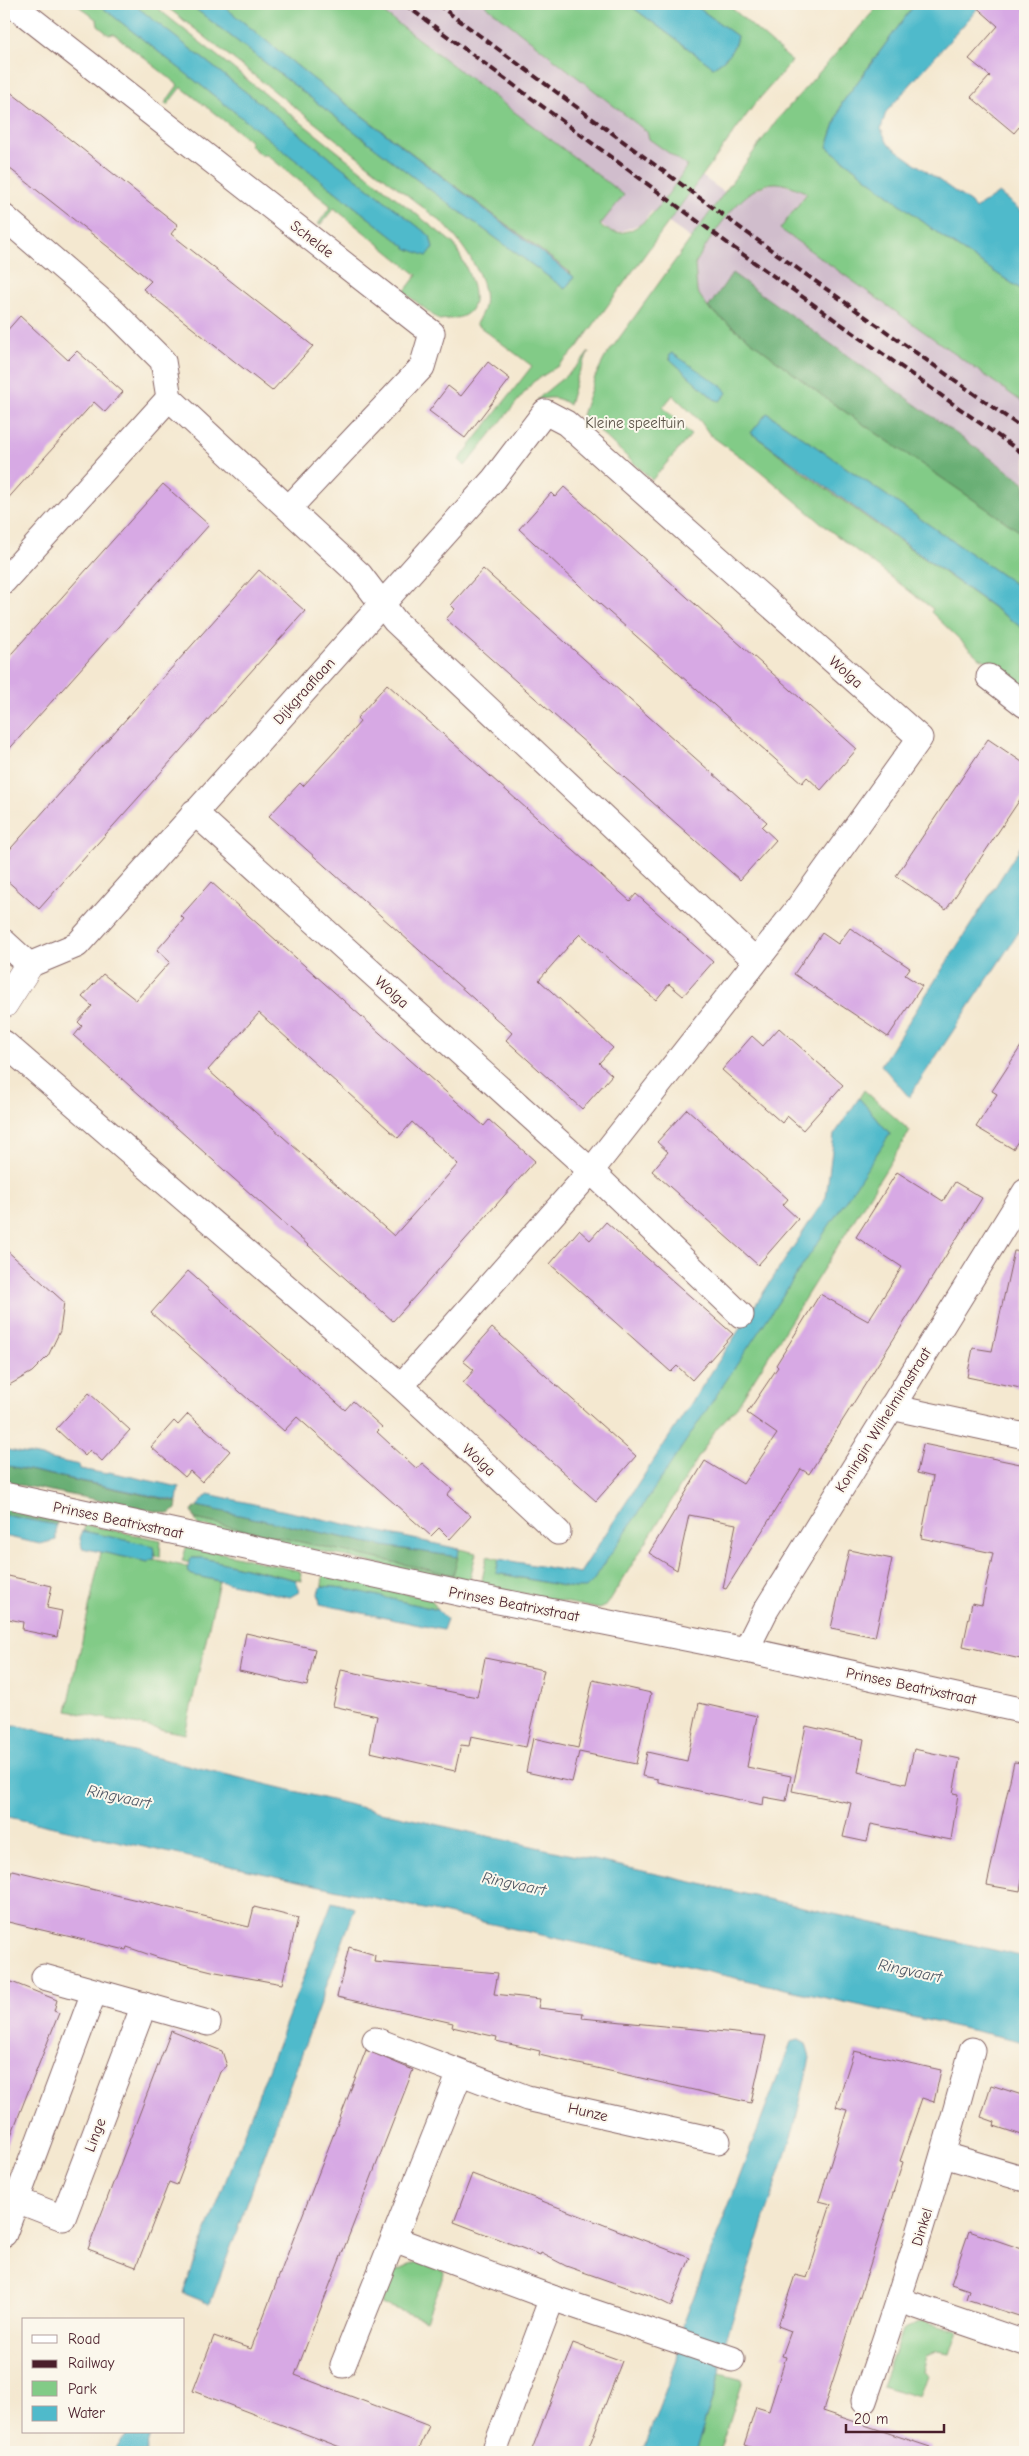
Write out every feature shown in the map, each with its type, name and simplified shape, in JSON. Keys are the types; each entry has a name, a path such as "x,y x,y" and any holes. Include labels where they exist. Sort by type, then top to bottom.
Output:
{"street":[{"name":"Schelde","path":"12,4 432,333 422,368 289,508"},
{"path":"4,218 112,310 162,360 169,398 360,575 395,621 755,960"},
{"path":"4,581 169,398"},
{"name":"Dijkgraaflaan","path":"29,965 77,945 194,812 494,479 545,412 566,422"},
{"name":"Wolga","path":"401,1386 592,1171 755,960 798,908 920,738 566,422"},
{"path":"989,677 1025,705"},
{"name":"Wolga","path":"194,812 592,1171 741,1315"},
{"path":"4,942 29,965 4,1004"},
{"name":"Wolga","path":"4,1043 401,1386 558,1532"},
{"name":"Koningin Wilhelminastraat","path":"746,1650 766,1610 1025,1192"},
{"path":"891,1407 1025,1436"},
{"name":"Prinses Beatrixstraat","path":"4,1495 464,1594 746,1650 1025,1711"},
{"path":"44,1977 208,2023"},
{"path":"4,2234 10,2198 94,1992"},
{"name":"Linge","path":"10,2198 64,2218 144,2005"},
{"name":"Hunze","path":"375,2040 527,2098 718,2141"},
{"name":"Dinkel","path":"864,2401 899,2300 944,2155 972,2050"},
{"path":"343,2365 460,2073"},
{"path":"944,2155 1025,2179"},
{"path":"394,2239 552,2298 732,2359"},
{"path":"494,2452 552,2298"},
{"path":"899,2300 1025,2343"}],"shaded area":[{"path":"210,4 647,4 696,172 738,202 749,192 770,184 778,183 807,192 780,229 1025,404 1025,483 824,340 751,433 697,291 695,264 704,248 652,211 642,223 622,231 612,232 602,225 563,276"}],"green space":[{"path":"76,4 98,4 408,249 433,248 430,236 133,4 152,4 454,244 467,270 474,291 474,301 471,309 465,315 439,320 404,292 417,275 334,208 320,225 318,224 331,206 267,155 261,155 250,145 250,141 181,87 167,105 165,103 178,85 114,34 109,35 98,26 97,20"},
{"path":"163,4 189,4 425,186 565,289 574,277 567,270 312,78 221,4 372,4 624,195 600,225 613,232 626,232 638,226 650,216 687,166 649,139 647,132 484,4 628,4 713,67 729,54 737,36 693,4 727,4 792,61 754,105 576,349 558,366 533,382 465,466 459,460 532,366 476,324 482,313 484,295 478,272 472,261 444,224"},
{"name":"Kleine speeltuin","path":"880,4 915,4 842,103 827,147 948,241 1025,292 1025,404 780,229 807,193 785,184 765,185 752,191 729,213 695,264 697,291 708,308 828,400 1025,535 1025,591 767,413 751,433 804,473 1025,630 1025,688 989,662 978,657 931,612 933,609 832,532 759,470 710,435 701,422 673,395 663,407 691,435 652,480 582,415 595,377 604,359 776,121","holes":["669,358 727,393 720,401 714,399"]},
{"path":"732,273 1025,483 1025,535 828,400 708,308"},
{"path":"589,352 577,377 569,405 554,398 537,400 577,366"},
{"path":"864,1090 910,1131 736,1408 716,1429 607,1605 599,1609 481,1585 487,1556 499,1559 496,1573 574,1588 890,1134 859,1098"},
{"path":"4,1465 177,1502 176,1509 170,1514 4,1482"},
{"path":"4,1506 53,1516 59,1520 56,1525 4,1515"},
{"path":"197,1506 383,1546 458,1557 453,1575 195,1519 192,1511"},
{"path":"195,1519 453,1575 459,1549 476,1553 469,1583 198,1525"},
{"path":"86,1525 161,1540 160,1557 155,1556 153,1547 83,1531"},
{"path":"187,1545 300,1571 302,1581 203,1558 191,1558 189,1563 182,1561"},
{"path":"101,1552 148,1562 153,1559 188,1567 187,1571 192,1575 219,1581 185,1734 67,1711"},
{"path":"323,1575 431,1599 438,1610 344,1588 322,1586"},
{"path":"419,2261 445,2271 426,2320 382,2304 394,2272"},
{"path":"922,2321 958,2330 950,2354 938,2352 926,2356 922,2371 927,2375 919,2397 882,2386 902,2331"},
{"path":"720,2374 743,2380 720,2452 695,2452"}],"water":[{"path":"98,4 133,4 430,236 433,248 427,256 408,249"},
{"path":"189,4 221,4 312,78 574,277 565,289 425,186"},
{"path":"628,4 693,4 737,36 736,41 729,54 713,67"},
{"path":"915,4 982,4 886,112 881,129 888,144 971,203 975,209 999,193 1025,214 1025,292 948,241 827,147 842,103"},
{"path":"672,353 723,387 727,393 720,401 714,399 671,360 669,355"},
{"path":"767,413 1025,591 1025,630 751,433"},
{"path":"1025,840 1025,923 909,1097 881,1065"},
{"path":"859,1098 890,1134 593,1581 586,1588 574,1588 496,1573 499,1559 580,1573 826,1197 834,1135"},
{"path":"4,1449 79,1465 80,1469 107,1474 109,1472 179,1487 177,1501 4,1465"},
{"path":"208,1494 459,1549 458,1557 383,1546 197,1506"},
{"path":"4,1515 56,1525 56,1540 40,1544 4,1536"},
{"path":"83,1531 149,1545 153,1547 155,1558 148,1562 82,1548 80,1538"},
{"path":"190,1558 203,1558 296,1580 299,1592 290,1597 192,1575 187,1571"},
{"path":"322,1586 344,1588 438,1610 447,1619 443,1630 320,1604 318,1593"},
{"name":"Ringvaart","path":"4,1723 76,1738 376,1811 1025,1957 1025,2042 4,1816"},
{"path":"332,1902 355,1908 210,2304 183,2293"},
{"path":"799,2040 806,2044 810,2058 794,2128 724,2345 720,2374 695,2452 642,2452 677,2360 681,2330 791,2042"},
{"path":"127,2434 151,2434 146,2452 113,2452"}],"building":[{"path":"973,4 1025,4 1025,120 1014,133 971,97 990,76 969,59 998,26"},
{"path":"4,87 178,225 171,234 313,346 272,391 143,289 151,281 4,164"},
{"path":"20,316 68,360 77,351 123,392 105,412 94,402 4,503 4,334"},
{"path":"488,362 510,379 465,438 429,411 448,386 461,396"},
{"path":"163,484 209,525 4,755 4,662"},
{"path":"564,487 857,749 821,790 807,777 802,783 592,597 519,529 551,493 555,497"},
{"path":"483,569 767,822 762,827 776,840 740,880 446,619 455,609 451,605"},
{"path":"259,570 305,611 39,909 4,878 4,856"},
{"path":"387,684 630,901 636,894 713,962 683,996 669,984 656,1000 580,934 574,940 539,980 613,1048 599,1063 612,1075 582,1109 506,1040 512,1033 269,816 300,783 303,786 336,750 360,722 357,718"},
{"path":"988,739 1025,764 1025,792 946,910 896,876"},
{"path":"211,882 484,1126 489,1120 535,1161 393,1321 74,1036 82,1026 78,1022 92,1006 82,997 103,974 136,1000 170,962 157,950 184,919 181,916","holes":["259,1013 398,1138 412,1122 458,1164 394,1236 208,1070"]},
{"path":"850,928 910,968 905,975 922,986 888,1037 794,974 822,933 838,944"},
{"path":"779,1028 843,1085 803,1130 787,1116 782,1123 722,1070 752,1036 763,1046"},
{"path":"1025,1040 1025,1130 1013,1149 976,1127 997,1094 992,1091"},
{"path":"687,1109 788,1199 783,1205 798,1219 758,1265 652,1171 668,1152 657,1142"},
{"path":"897,1172 943,1201 955,1182 982,1198 809,1474 801,1469 726,1589 723,1588 736,1524 689,1515 677,1570 649,1553 705,1461 743,1484 777,1434 747,1413 778,1367 776,1365 820,1294 868,1321 902,1267 856,1237"},
{"path":"606,1222 733,1334 692,1380 677,1366 671,1372 550,1264 579,1230 590,1240"},
{"path":"4,1248 64,1302 60,1331 48,1356 32,1372 4,1388"},
{"path":"1014,1251 1025,1252 1025,1389 967,1377 973,1348 992,1351"},
{"path":"188,1271 345,1410 353,1401 382,1427 377,1432 417,1469 422,1463 452,1489 447,1495 471,1516 450,1539 439,1528 431,1536 297,1417 284,1431 151,1313"},
{"path":"492,1328 636,1456 596,1501 463,1383 474,1370 463,1361"},
{"path":"89,1393 130,1430 102,1461 90,1450 85,1456 56,1429"},
{"path":"188,1414 230,1451 202,1482 190,1471 185,1477 151,1447 174,1421 178,1425"},
{"path":"923,1444 1025,1465 1025,1660 963,1646 972,1603 982,1605 993,1553 921,1538 933,1477 917,1473"},
{"path":"849,1550 892,1559 875,1637 831,1628"},
{"path":"4,1575 52,1586 47,1608 62,1611 57,1637 22,1630 23,1622 4,1618"},
{"path":"246,1633 315,1649 307,1686 239,1671"},
{"path":"485,1658 544,1670 526,1747 471,1736 469,1746 461,1745 455,1771 370,1752 377,1716 333,1706 341,1670 477,1697"},
{"path":"593,1680 651,1693 636,1764 579,1752 572,1782 526,1772 533,1738 578,1748"},
{"path":"699,1703 757,1716 747,1767 791,1776 786,1801 764,1797 763,1805 658,1782 658,1779 642,1776 647,1752 687,1761"},
{"path":"806,1726 864,1739 858,1772 906,1784 914,1749 960,1759 953,1793 958,1794 951,1840 871,1824 867,1842 843,1837 851,1803 792,1791"},
{"path":"1014,1762 1025,1763 1025,1864 1020,1891 987,1885"},
{"path":"12,1870 249,1927 254,1907 298,1918 282,1984 216,1972 159,1958 127,1947 126,1950 4,1921 4,1880 9,1882"},
{"path":"349,1947 375,1955 374,1962 498,1973 494,1994 540,1999 538,2008 583,2013 582,2018 766,2036 751,2103 539,2055 540,2051 496,2041 497,2037 452,2027 453,2023 337,1997"},
{"path":"4,1979 57,2000 54,2011 59,2013 6,2148 4,2148"},
{"path":"171,2031 222,2051 227,2066 220,2072 177,2185 169,2182 136,2267 88,2249"},
{"path":"366,2050 413,2070 295,2375 429,2426 418,2452 353,2452 193,2391 214,2336 251,2349"},
{"path":"854,2051 941,2070 934,2102 922,2098 900,2161 903,2162 823,2411 930,2447 929,2452 765,2452 744,2445 756,2407 769,2411 786,2357 782,2356 791,2331 778,2326 795,2275 807,2278 831,2204 819,2201 847,2110 836,2107"},
{"path":"991,2085 1025,2096 1025,2136 994,2126 995,2122 981,2117"},
{"path":"472,2174 690,2258 671,2306 649,2295 566,2266 541,2253 540,2255 454,2222"},
{"path":"969,2231 1025,2250 1025,2318 966,2299 969,2290 951,2284"},
{"path":"573,2343 622,2361 587,2452 531,2452"}],"railway":[{"path":"404,4 734,248 1025,455"},
{"path":"437,4 746,232 1025,430"}]}
